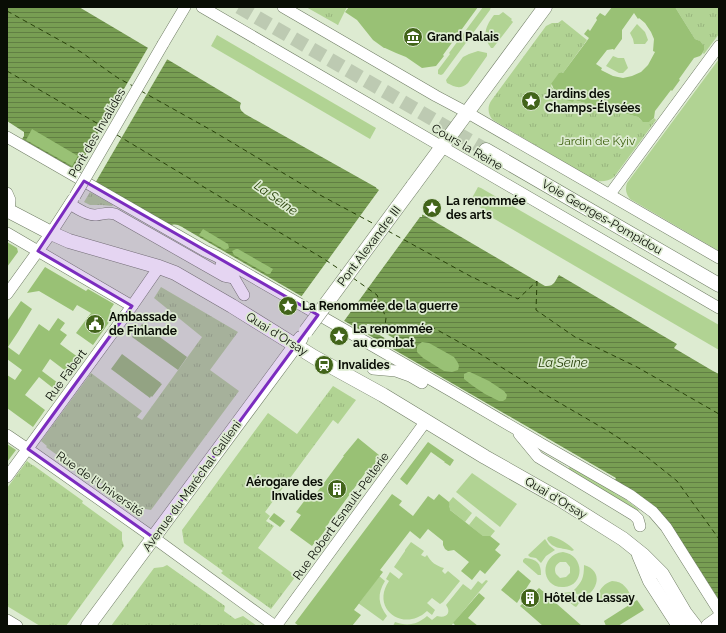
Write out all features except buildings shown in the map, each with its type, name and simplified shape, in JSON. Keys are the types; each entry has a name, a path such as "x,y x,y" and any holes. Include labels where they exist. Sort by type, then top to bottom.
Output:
{"main road":[{"name":"Pont Alexandre III","path":"296,346 545,7"},
{"name":"Voie Georges-Pompidou","path":"486,150 714,282 719,292"},
{"name":"Quai d'Orsay","path":"8,210 50,234 175,273 296,346 381,394 485,457 561,500 623,539 643,555 662,574 694,626"},
{"name":"Avenue du Maréchal Gallieni","path":"88,626 296,346"},
{"name":"Quai d'Orsay","path":"636,549 650,581 679,626"}],"street":[{"name":"Pont des Invalides","path":"7,294 50,234 72,200 184,7"},
{"name":"Cours la Reine","path":"202,7 719,308"},
{"path":"283,7 719,258"},
{"path":"610,194 719,46"},
{"path":"7,137 451,390 630,495 653,512 666,527 715,619"},
{"path":"7,193 10,200 8,210"},
{"path":"72,200 81,211 95,216 109,212 115,214 224,276 234,278"},
{"path":"7,233 132,306"},
{"path":"205,251 214,260 229,270 244,295"},
{"name":"Rue Fabert","path":"7,477 159,267"},
{"path":"373,369 396,371 410,376 424,384 451,390"},
{"name":"Rue Robert Esnault-Pelterie","path":"276,626 426,421"},
{"path":"512,426 538,457 634,515 638,519 640,526"},
{"name":"Rue de l'Université","path":"7,436 28,449 276,626"},
{"path":"7,620 17,626"}],"highlighted area":[{"path":"84,181 318,315 154,538 28,449 132,306 38,251"}],"green space":[{"path":"306,7 347,7 338,25"},
{"path":"483,7 491,7 443,74 438,74 438,70 450,54 449,53"},
{"path":"675,7 719,7 719,34 704,54 702,44 695,39"},
{"path":"503,12 512,19 511,20 513,22 493,48 491,48 486,39 488,23 494,15 499,15"},
{"name":"Jardins des Champs-Élysées","path":"562,20 587,40 563,73 561,72 551,86 558,95 565,99 638,117 644,122 648,122 654,118 656,120 614,177 608,180 596,181 493,120 489,113 491,101 546,26 552,23 558,23"},
{"path":"637,24 645,32 648,40 645,44 634,44 630,33"},
{"path":"217,35 376,128 370,139 211,46"},
{"path":"478,51 487,53 487,56 468,83 462,87 455,87 447,83 446,80 463,57"},
{"path":"613,56 624,58 628,68 623,73 619,73 606,66"},
{"path":"719,59 719,251 630,199 626,189 627,183"},
{"path":"478,187 719,325 719,350 486,214 472,198"},
{"path":"90,192 113,205 90,205 84,202"},
{"path":"161,287 238,332 210,370 239,391 151,510 138,510 101,483 99,485 46,447 47,446 41,441 91,373 142,411 137,417 142,420 202,337 154,298"},
{"path":"333,386 356,400 338,424 333,420 265,512 270,516 266,521 274,526 258,548 296,576 271,609 221,573 223,571 184,543 182,530 268,413 297,434"},
{"path":"27,461 83,501 82,503 122,532 124,546 66,626 40,626 7,606 7,488"},
{"path":"570,466 614,491 614,493 625,499 639,511 568,470"},
{"path":"472,473 517,504 500,527 456,492"},
{"path":"453,497 472,513 465,522 449,509 450,507 448,503"},
{"path":"476,516 495,531 490,537 484,537 469,525"},
{"path":"551,536 564,542 574,550 572,551 555,547 549,543 547,539"},
{"path":"545,539 555,550 546,556 541,563 536,558 528,555"},
{"path":"411,542 424,551 421,555 425,557 427,555 430,560 444,568 442,571 445,574 448,571 460,581 440,604 432,598 427,603 435,610 432,615 427,611 418,617 409,620 400,619 392,615 387,609 384,601 384,591 389,581 386,579 390,572 399,579 403,574 394,567"},
{"path":"563,552 570,554 579,564 579,576 576,582 564,587 556,586 547,578 546,565 549,559 555,554","holes":["560,562 566,562 570,567 570,573 566,577 560,578 556,574 555,567"]},
{"path":"525,558 533,559 538,562 541,575 538,575 523,562"},
{"path":"167,565 225,606 224,611 235,619 243,616 257,626 111,626 154,568"},
{"path":"584,565 594,572 597,581 592,591 583,598 574,592 574,590 582,579"},
{"path":"379,576 385,581 380,595 380,603 387,616 383,621 358,603"},
{"path":"486,580 488,581 451,626 393,626 395,622 400,624 416,623 427,616 432,620 437,616 443,617 448,613 448,608 446,605 463,584 471,590 478,581 482,584"},
{"path":"612,581 623,584 633,599 633,602 627,604 618,601 608,604 599,598 598,596 601,589 607,583"},
{"path":"571,592 581,600 576,607 560,594"}],"water":[{"name":"La Seine","path":"7,7 79,7 241,103 240,109 245,114 379,189 545,286 552,285 559,275 677,344 674,348 719,374 719,600 671,525 652,504 615,480 616,478 181,226 170,226 22,139 24,132 7,121"}],"pier":[{"path":"149,46 168,58 94,185 75,173"},
{"path":"377,186 426,214 423,214 422,217 420,217 343,322 297,295 301,297 379,190 376,188"},
{"path":"367,324 397,340 399,343 395,344 392,349 390,348 393,343 371,330 368,335 366,334 368,329 366,326"}],"ferry route":[{"path":"7,11 81,52 118,78 133,86"},
{"path":"7,71 107,129"},
{"path":"141,91 211,130 320,195 376,225"},
{"path":"117,135 342,271"},
{"path":"388,231 470,276 518,299 537,281"},
{"path":"353,278 377,295 386,318 384,333 405,326 432,327 477,352 608,431 642,453 677,481 719,539"},
{"path":"537,281 536,310 575,337 637,367 719,414"}],"tunnel":[{"path":"239,7 486,150"}],"place":[{"name":"Grand Palais","path":"413,37"},
{"name":"Jardins des Champs-Élysées","path":"531,101"},
{"name":"La renommée des arts","path":"432,208"},
{"name":"La Renommée de la guerre","path":"288,306"},
{"name":"Ambassade de Finlande","path":"95,324"},
{"name":"La renommée au combat","path":"339,336"},
{"name":"Invalides","path":"324,365"},
{"name":"Aérogare des Invalides","path":"337,489"},
{"name":"Hôtel de Lassay","path":"530,598"}],"park label":[{"name":"Jardin de Kyiv","path":"597,141"}]}
